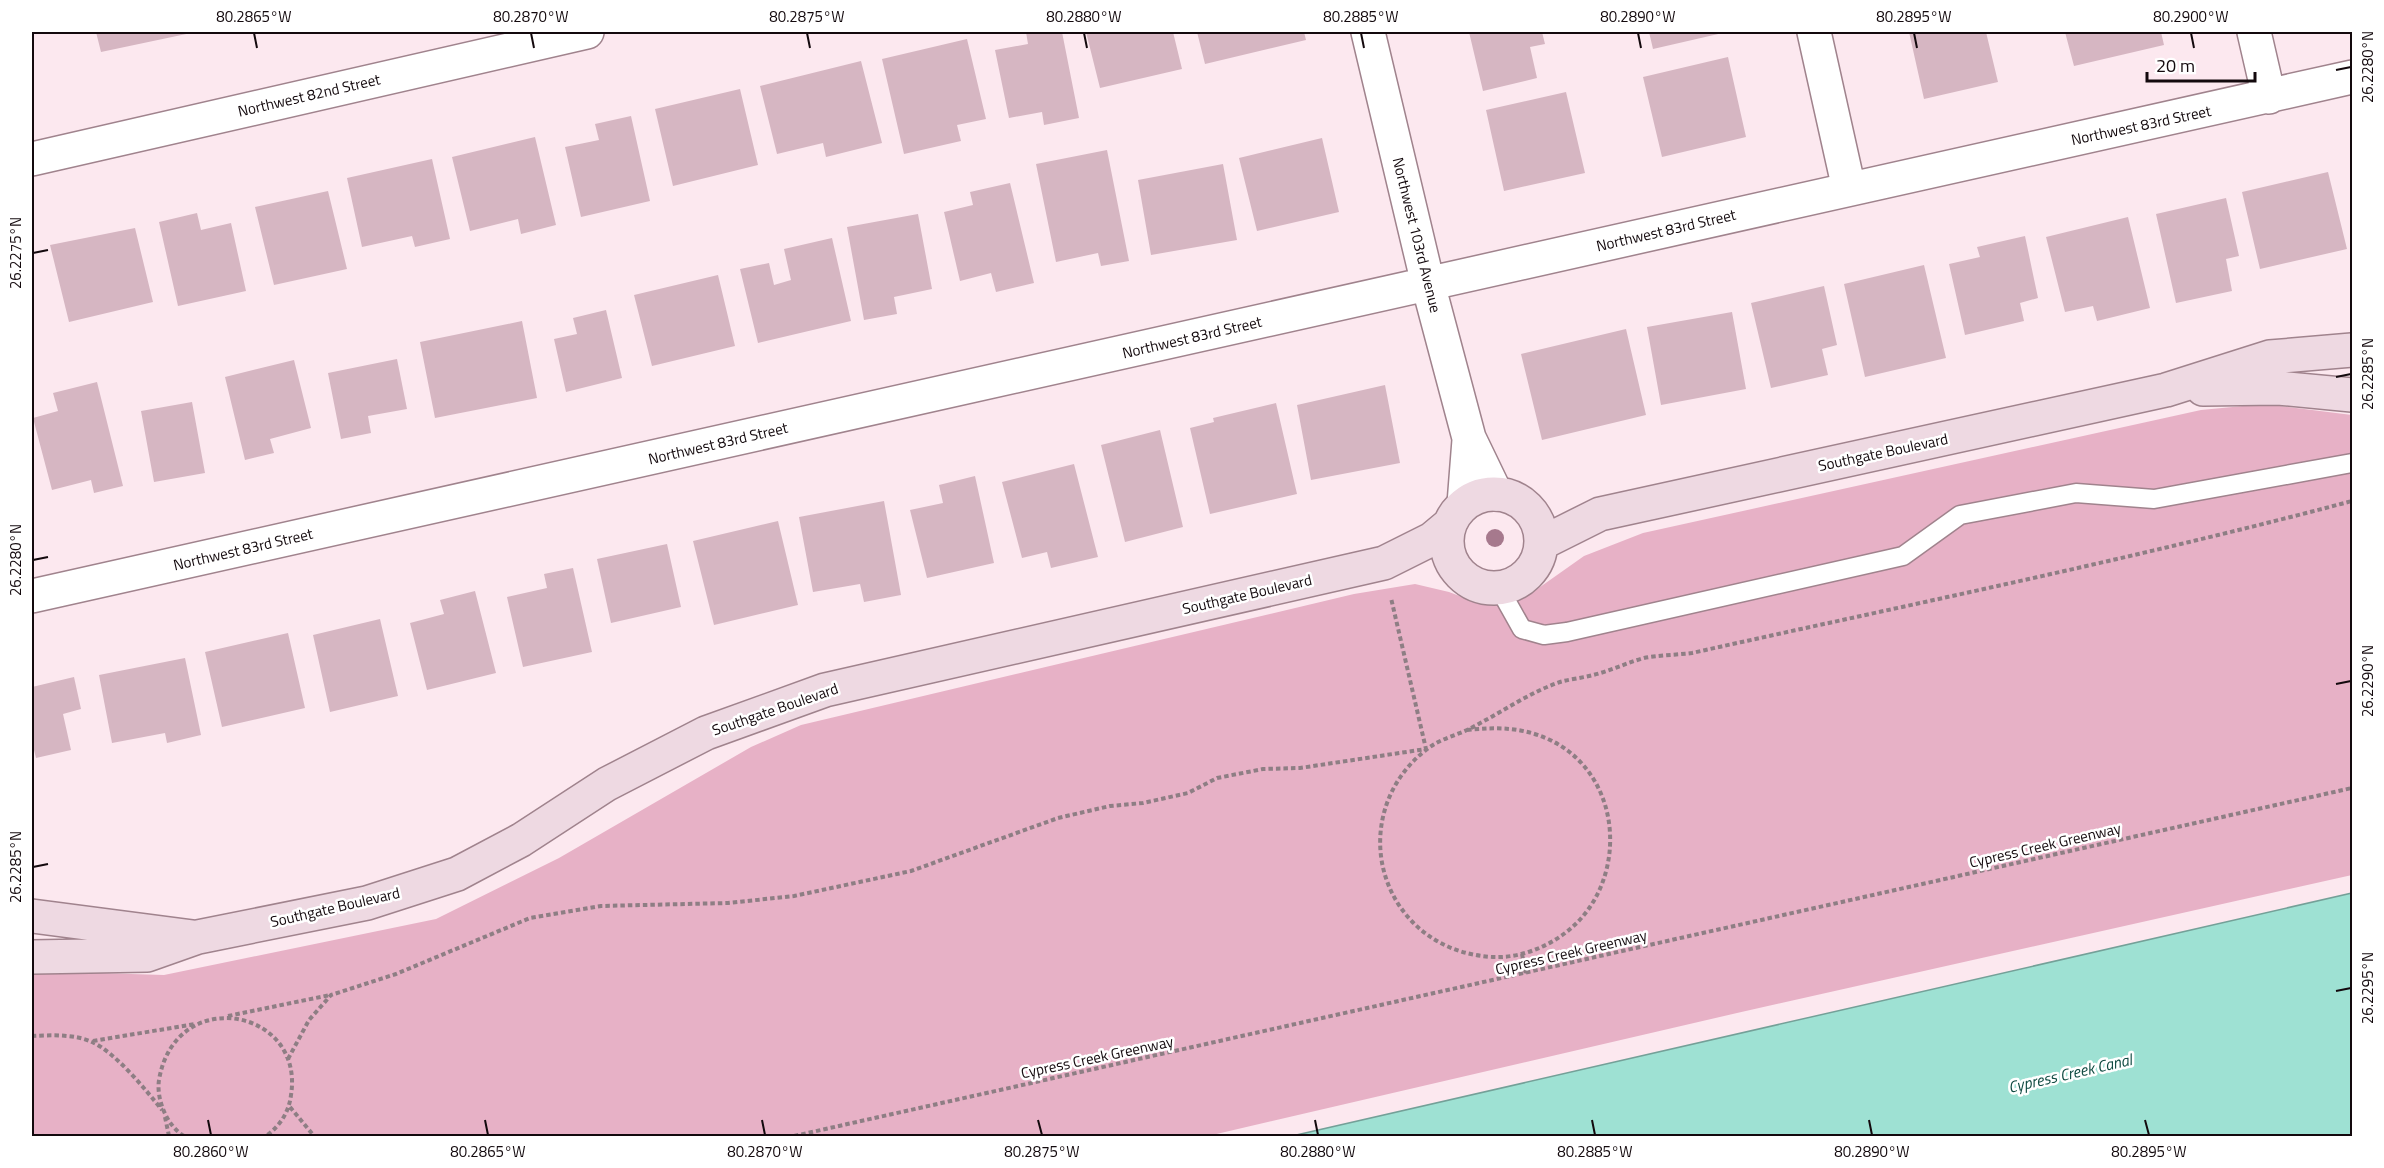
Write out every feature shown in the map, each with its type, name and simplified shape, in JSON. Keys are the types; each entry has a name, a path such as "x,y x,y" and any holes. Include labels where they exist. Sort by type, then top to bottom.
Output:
{"street":[{"name":"Northwest 82nd Street","path":"32,159 537,37 587,32"},
{"name":"Northwest 103rd Avenue","path":"1368,32 1428,284 1469,438 1510,499"},
{"path":"1814,32 1849,189"},
{"path":"2254,32 2269,97"},
{"name":"Northwest 83rd Street","path":"32,596 2352,77"},
{"name":"Southgate Boulevard","path":"1542,543 1600,514 2166,390 2270,357 2352,350"},
{"name":"Southgate Boulevard","path":"2166,390 2277,388 2352,395"},
{"name":"Northwest 103rd Avenue","path":"1457,514 1469,438"},
{"path":"1485,495 1510,499 1538,521 1542,543 1533,568 1524,578 1499,588 1486,588 1463,577 1454,566 1448,553 1447,538 1457,514 1485,495"},
{"name":"Southgate Boulevard","path":"1510,499 1563,511 1600,514"},
{"name":"Southgate Boulevard","path":"1387,576 1432,539 1457,514"},
{"name":"Southgate Boulevard","path":"32,957 147,956 198,937 367,903 458,874 521,840 607,784 706,733 825,690 1387,576 1425,565 1463,577"},
{"name":"Southgate Boulevard","path":"32,916 198,937"}],"lane":[{"path":"1499,588 1522,629 1544,635 1567,632 1903,556 1960,515 2076,493 2154,499 2350,465"}],"path":[{"path":"1467,730 1505,728 1523,730 1550,740 1572,756 1591,777 1604,802 1611,828 1611,847 1604,884 1590,908 1571,929 1548,945 1522,954 1495,957 1469,954 1444,946 1422,932 1390,891 1382,866 1380,840 1383,814 1392,789 1407,768 1426,749 1446,738 1467,730 1559,682 1594,675 1645,658 1692,653 1984,589 2352,501"},
{"path":"1387,576 1426,749"},
{"path":"32,1036 53,1035 92,1041 196,1024 330,995 396,974 530,918 601,906 728,903 794,896 911,871 1058,818 1110,806 1143,803 1188,793 1217,778 1263,769 1300,768 1426,749"},
{"name":"Cypress Creek Greenway","path":"794,1137 1526,975 2352,788"},
{"path":"1522,954 1526,975"},
{"path":"288,1059 309,1020 330,995"},
{"path":"227,1016 253,1022 274,1037 288,1059 293,1083 290,1107 276,1130 266,1137"},
{"path":"169,1137 158,1088 162,1062 176,1039 196,1024"},
{"path":"92,1041 140,1082 184,1137"},
{"path":"290,1107 314,1137"}],"shaded area":[{"path":"2264,404 2352,415 2352,875 1737,1013 1208,1136 32,1136 32,971 164,975 436,919 559,858 751,747 801,725 1354,594 1415,584 1449,592 1483,605 1533,592 1584,556 1643,533 2201,410"}],"water":[{"name":"Cypress Creek Canal","path":"2352,893 2352,1136 1292,1136"}],"building":[{"path":"96,32 191,32 191,33 101,52"},
{"path":"1026,32 1062,32 1079,118 1044,125 1042,112 1009,118 995,50 1028,44"},
{"path":"1086,32 1173,32 1182,69 1100,88"},
{"path":"1197,32 1304,32 1306,40 1205,64"},
{"path":"1469,32 1542,32 1545,44 1530,47 1537,78 1483,91"},
{"path":"1649,32 1727,32 1653,49"},
{"path":"1909,32 1986,32 1998,82 1924,99"},
{"path":"2065,32 2161,32 2164,45 2074,66"},
{"path":"967,39 986,119 957,125 961,141 904,154 882,59"},
{"path":"1728,57 1746,137 1662,157 1643,77"},
{"path":"861,61 882,143 826,157 823,143 777,154 760,86"},
{"path":"740,89 758,165 673,186 655,109"},
{"path":"1566,92 1585,173 1504,191 1486,110"},
{"path":"631,116 650,201 581,217 565,147 599,140 595,124"},
{"path":"535,137 556,225 521,234 518,219 470,231 452,157"},
{"path":"1322,138 1339,212 1257,231 1239,158"},
{"path":"1107,150 1129,261 1101,266 1098,253 1056,262 1036,164"},
{"path":"432,159 450,239 415,247 412,236 362,247 347,178"},
{"path":"1223,164 1237,240 1151,255 1138,180"},
{"path":"2328,172 2347,249 2260,269 2242,192"},
{"path":"1010,183 1034,283 996,292 991,273 960,281 944,212 973,205 970,192"},
{"path":"328,191 347,269 274,285 255,207"},
{"path":"2226,198 2239,256 2226,259 2232,291 2176,303 2156,214"},
{"path":"197,213 201,230 231,223 246,291 178,306 159,222"},
{"path":"918,214 932,289 894,297 897,314 864,320 847,227"},
{"path":"2128,217 2150,308 2097,321 2093,306 2065,312 2046,237"},
{"path":"135,228 153,302 69,322 50,245"},
{"path":"2025,236 2038,298 2020,303 2024,321 1965,335 1949,264 1980,257 1977,247"},
{"path":"832,238 851,321 758,343 740,269 769,263 774,285 791,280 784,249"},
{"path":"1924,265 1946,358 1865,377 1844,284"},
{"path":"718,275 735,346 652,366 634,295"},
{"path":"1824,286 1837,345 1822,349 1828,375 1771,388 1751,303"},
{"path":"606,310 622,378 566,392 554,339 577,334 573,318"},
{"path":"1732,312 1746,389 1661,405 1647,327"},
{"path":"522,321 537,398 435,418 420,342"},
{"path":"1626,329 1646,415 1542,440 1521,354"},
{"path":"397,359 407,409 368,416 371,433 341,439 328,373"},
{"path":"294,360 311,428 270,439 274,453 245,460 225,377"},
{"path":"97,382 123,486 94,493 91,480 52,490 33,418 58,411 53,393"},
{"path":"1385,385 1400,463 1311,480 1297,405"},
{"path":"192,402 205,473 154,482 141,411"},
{"path":"1276,403 1297,494 1210,514 1190,428 1214,422 1213,418"},
{"path":"1160,430 1183,527 1125,542 1101,445"},
{"path":"1074,464 1098,557 1051,568 1047,552 1022,558 1002,482"},
{"path":"975,476 994,563 927,578 910,510 943,503 939,485"},
{"path":"884,501 901,595 864,602 860,584 813,592 799,517"},
{"path":"778,521 798,605 714,625 693,541"},
{"path":"667,544 681,607 611,623 597,559"},
{"path":"573,568 592,652 523,667 507,597 547,588 544,574"},
{"path":"475,591 496,673 427,690 410,623 444,614 440,600"},
{"path":"380,619 398,696 330,712 313,635"},
{"path":"288,633 305,708 222,727 205,652"},
{"path":"185,658 201,735 167,743 165,733 112,743 99,675"},
{"path":"74,677 81,709 63,714 71,750 36,758 32,742 32,687"}]}
